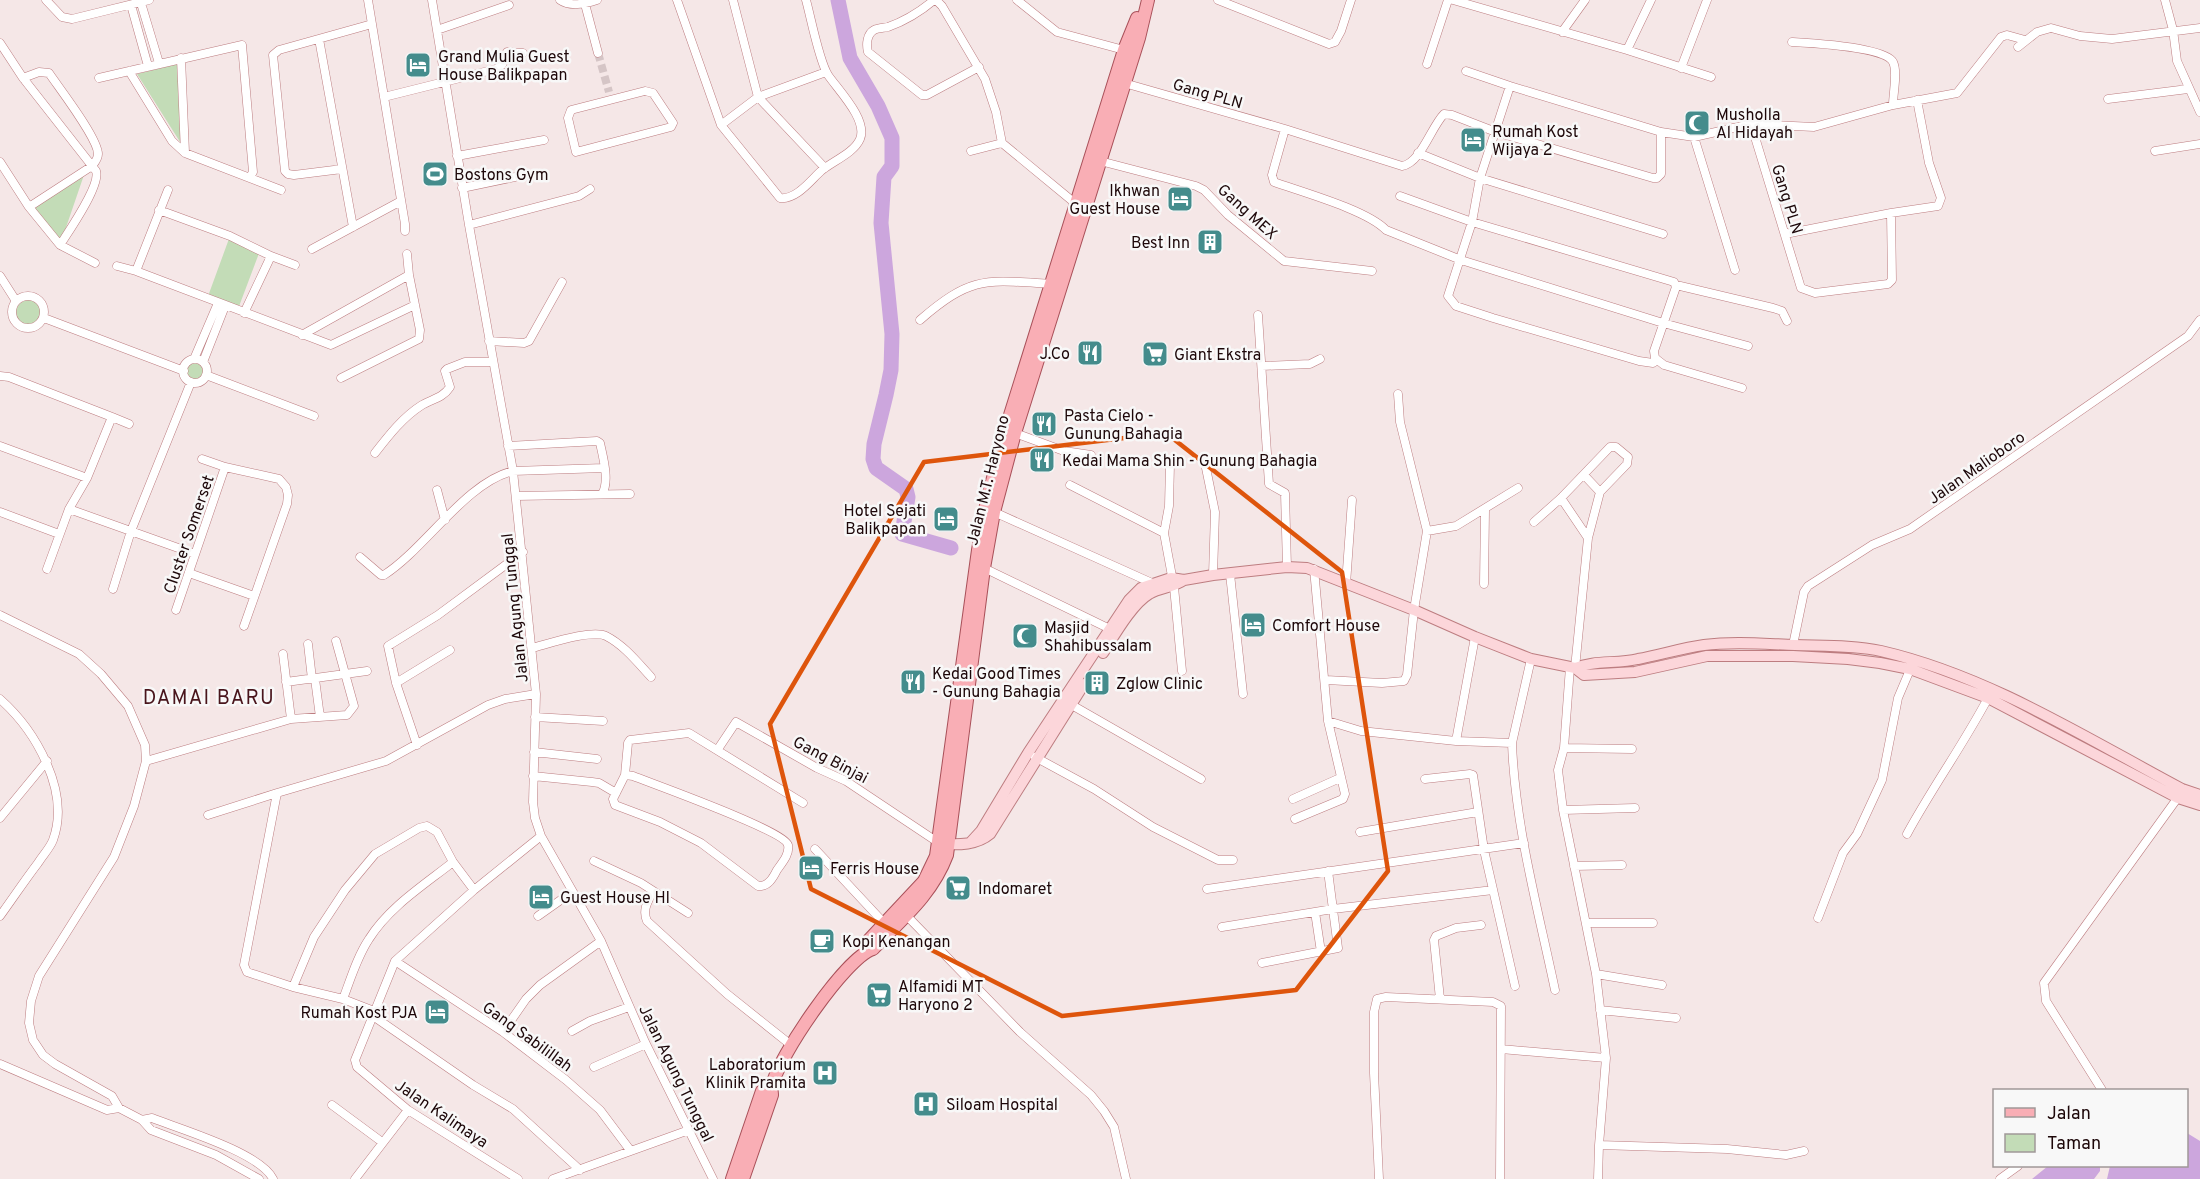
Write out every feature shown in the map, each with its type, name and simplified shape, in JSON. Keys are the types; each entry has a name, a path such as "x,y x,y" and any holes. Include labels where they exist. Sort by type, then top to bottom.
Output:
{"main road":[{"name":"Jalan M.T. Haryono","path":"742,1179 772,1095 771,1087 791,1046 836,982 865,951 873,949 906,915 935,883 942,870 982,561 987,500 1007,424 1124,50 1146,0"},
{"name":"Jalan M.T. Haryono","path":"982,561 1015,433 1138,38 1146,0"},
{"name":"Jalan M.T. Haryono","path":"865,951 866,943 924,881 944,844"},
{"name":"Jalan M.T. Haryono","path":"732,1179 762,1091 771,1087"}],"street":[{"path":"46,0 56,12 66,19 149,0"},
{"path":"368,0 405,231"},
{"name":"Jalan Agung Tunggal","path":"432,0 462,188 513,471 536,694 533,776 535,818 541,836 601,941 646,1044 712,1179"},
{"path":"560,0 566,3 585,4 597,0"},
{"path":"676,0 721,125 780,198 791,198 825,168 857,146 862,134 862,123 826,72 806,0"},
{"path":"733,0 758,97 825,168"},
{"path":"979,67 927,95 922,95 868,51 866,45 873,30 898,23 923,10 935,0 942,6 979,67 996,112 1002,143 1076,204"},
{"path":"1017,0 1058,32 1124,50"},
{"path":"1218,0 1329,44 1335,42 1341,31 1351,0"},
{"path":"1427,64 1448,0"},
{"path":"1453,0 1627,50 1711,77"},
{"path":"1562,33 1585,0"},
{"path":"1627,50 1651,0"},
{"path":"1681,68 1707,0"},
{"path":"2164,0 2173,30 2177,61 2200,112"},
{"path":"141,3 159,63"},
{"path":"437,30 510,4"},
{"path":"585,4 598,53"},
{"path":"131,5 148,66"},
{"path":"342,169 294,175 285,171 273,55 279,50 372,24"},
{"path":"2018,47 2037,33 2051,28 2080,36 2112,39 2200,28"},
{"path":"1466,71 1661,132 1694,137 1751,124 1814,127 1893,105 1953,94 1961,91 2003,36 2025,40"},
{"path":"319,39 353,227"},
{"path":"1792,42 1858,49 1888,57 1893,61 1894,67 1893,105"},
{"path":"0,43 23,78 98,176 60,246"},
{"path":"99,78 240,45 243,47 253,172 250,177"},
{"path":"384,97 500,68 507,52 523,53"},
{"path":"181,58 185,153"},
{"path":"129,71 172,141 185,153 281,190"},
{"path":"23,78 39,72 49,73 96,145 98,158 92,166 29,207"},
{"path":"721,125 758,97 826,72"},
{"name":"Gang PLN","path":"1124,83 1402,165 1408,165 1419,153"},
{"path":"1510,86 1480,178 1472,222 1448,296 1456,306 1639,361 1653,363 1657,360"},
{"path":"2108,99 2188,89"},
{"path":"651,92 673,124 671,127 578,152 568,118 570,111 610,96 651,92"},
{"path":"1785,234 1938,206 1941,198 1929,163 1917,100"},
{"path":"1661,132 1661,174 1657,178 1496,132 1444,114 1419,153 1480,178 1663,234"},
{"name":"Gang PLN","path":"1751,124 1801,288 1821,293 1888,284 1892,280 1891,213"},
{"path":"1286,129 1272,175 1274,182 1348,209 1381,225 1386,230 1461,260 1663,323 1748,346"},
{"path":"1694,137 1735,270"},
{"path":"457,156 544,140"},
{"path":"971,151 1002,143"},
{"path":"2155,151 2200,144"},
{"name":"Gang MEX","path":"1100,161 1204,190 1228,215 1284,261 1372,271"},
{"path":"0,162 29,207 60,246 95,263"},
{"path":"462,188 515,177"},
{"path":"469,225 579,196 590,189"},
{"path":"136,271 168,190"},
{"path":"1400,196 1472,222 1672,281 1676,285 1773,308 1782,312 1787,321"},
{"path":"312,249 401,201"},
{"path":"159,210 230,236 295,265"},
{"path":"341,378 416,342 420,335 407,254"},
{"path":"244,313 271,256"},
{"path":"117,266 136,271 331,345 415,305"},
{"path":"302,335 409,275"},
{"path":"0,276 16,301"},
{"path":"920,320 956,292 981,282 996,280 1051,284"},
{"path":"489,341 524,343 529,341 562,282"},
{"path":"1676,285 1654,351 1657,360 1664,365 1742,388"},
{"path":"28,296 38,299 44,308 44,318 37,327 32,329 21,327 14,320 12,308 16,301 28,296"},
{"path":"194,359 203,362 207,368 206,375 201,381 191,382 186,378 185,364 194,359 222,305"},
{"path":"203,362 222,305"},
{"path":"1258,315 1269,484 1283,490 1286,496 1287,567"},
{"path":"44,318 184,371"},
{"name":"Jalan Malioboro","path":"1793,645 1804,592 1808,586 1872,545 1910,529 2188,336 2200,320"},
{"path":"1262,366 1310,364 1320,359"},
{"path":"375,453 396,427 422,405 439,398 448,391 450,387 445,371 447,369 465,362 493,362"},
{"path":"206,375 314,416"},
{"path":"0,376 9,377 129,424"},
{"path":"113,589 131,531 191,382"},
{"path":"1326,680 1382,683 1399,682 1406,678 1427,531 1400,422 1398,394"},
{"path":"47,569 69,509 87,478 112,417"},
{"path":"1015,433 1064,451 1091,455"},
{"path":"508,446 597,441 600,443 604,468 605,490 602,494"},
{"path":"0,446 87,478"},
{"path":"1534,522 1561,498 1610,447 1616,447 1628,458 1628,464 1600,492 1588,538 1564,748 1558,770 1563,810 1596,974 1606,1058 1598,1179"},
{"name":"Cluster Somerset","path":"202,459 225,467 279,479 286,487 287,504 244,626"},
{"path":"1170,464 1169,506 1164,536 1176,581 1182,671"},
{"name":"Cluster Somerset","path":"176,609 225,467"},
{"path":"360,557 384,575 489,481 501,474 513,471 604,468"},
{"path":"1206,468 1215,512 1213,575"},
{"path":"1584,475 1600,492"},
{"path":"1070,485 1164,536"},
{"path":"1427,531 1456,526 1518,488"},
{"path":"437,490 444,520"},
{"path":"516,496 630,494"},
{"path":"1561,498 1588,538"},
{"path":"1346,584 1353,500"},
{"path":"69,509 195,554"},
{"path":"1484,584 1485,510"},
{"path":"0,512 59,534"},
{"path":"994,512 1152,583"},
{"path":"417,745 396,683 388,646 438,615 523,552"},
{"path":"982,561 1114,630"},
{"path":"1032,756 1070,705 1137,590 1152,583 1287,567 1314,569 1475,637 1531,658 1573,667 1584,675 1635,672 1707,656 1793,656 1912,665 1993,691 2043,714 2200,805"},
{"path":"1295,819 1343,799 1345,794 1328,721 1314,569"},
{"path":"189,573 254,596"},
{"path":"1230,574 1243,693"},
{"path":"944,844 970,843 981,831 1114,630 1150,593 1176,581"},
{"path":"0,615 79,654 101,674 128,706 145,745 146,761 134,806 114,857 39,976 31,1001 28,1023 33,1040 43,1055 112,1096 119,1108 142,1120 151,1130 216,1155 259,1179"},
{"path":"532,648 589,635 601,635 626,651 651,677"},
{"path":"1456,741 1475,637"},
{"path":"146,761 291,719 347,715 354,706 336,641"},
{"path":"1573,667 1636,660 1705,645 1748,643 1846,646 1880,651 1988,698 2180,793 2200,795"},
{"path":"308,644 320,717"},
{"path":"396,683 450,650"},
{"path":"283,654 291,719"},
{"path":"1531,658 1512,743 1513,772 1524,843 1555,990"},
{"path":"1818,918 1843,854 1857,834 1882,780 1898,698 1912,665"},
{"path":"286,682 367,671"},
{"path":"208,815 386,761 488,705 536,694"},
{"path":"1907,834 1941,775 1964,742 1988,698"},
{"path":"0,916 52,843 58,826 57,802 47,761 29,730 1,703"},
{"path":"1070,705 1201,779"},
{"path":"535,717 603,721"},
{"path":"1328,721 1361,731 1456,741 1512,743"},
{"name":"Gang Binjai","path":"718,749 736,722 817,768 846,781 944,844"},
{"path":"625,775 633,776 752,823 784,838 788,844 787,853 772,880 764,886 758,886 701,843 660,822 615,805 613,801 625,775 628,743 635,738 689,733 803,803"},
{"path":"1564,748 1632,749"},
{"path":"534,752 597,759"},
{"path":"1032,756 1094,789 1153,826 1218,860 1233,860"},
{"path":"0,818 47,761"},
{"path":"1425,778 1472,774 1484,850 1515,986"},
{"path":"533,776 599,783 616,793"},
{"path":"1293,799 1340,778"},
{"path":"277,793 244,965 247,972 293,987 343,999 373,1014 473,1085 513,1109 580,1170"},
{"path":"2101,1089 2046,1002 2044,983 2180,793"},
{"path":"1563,810 1635,807"},
{"path":"1360,832 1478,812"},
{"path":"293,987 320,927 345,890 375,854 419,828 427,826 436,832 453,862 474,890"},
{"name":"Jalan Kalimaya","path":"518,1179 408,1110 355,1064 356,1055 395,961 474,890 541,836"},
{"path":"1207,888 1524,843"},
{"path":"815,849 884,923"},
{"path":"594,861 653,891 688,913"},
{"path":"343,999 357,961 370,937 392,912 453,862"},
{"path":"1574,866 1622,866"},
{"path":"1262,963 1336,950 1339,946 1328,871"},
{"path":"1222,927 1333,909 1493,890"},
{"path":"653,891 646,905 647,921 727,994 791,1046"},
{"path":"538,916 572,892"},
{"path":"1315,912 1321,952"},
{"path":"906,915 1020,1032 1091,1095 1114,1127 1126,1179"},
{"path":"1586,923 1653,923"},
{"path":"1440,999 1434,939 1456,928 1481,925"},
{"path":"503,1032 526,999 540,985 601,941"},
{"name":"Gang Sabilillah","path":"395,961 503,1032 566,1080 600,1110 630,1150"},
{"path":"1596,974 1662,985"},
{"path":"1379,1179 1374,1073 1375,1002 1377,999 1386,997 1497,1003 1502,1010 1500,1179"},
{"path":"572,1031 590,1021 629,1007"},
{"path":"1600,1010 1676,1018"},
{"path":"594,1067 646,1044"},
{"path":"1501,1049 1606,1058"},
{"path":"0,1064 107,1110 119,1108"},
{"path":"332,1105 382,1142"},
{"path":"355,1179 408,1110"},
{"path":"142,1120 152,1118 242,1154 265,1167 273,1179"},
{"path":"553,1179 689,1130"},
{"path":"216,1155 219,1144"},
{"path":"1599,1145 1727,1149 1786,1155 1804,1151"},
{"path":"2000,1179 2017,1167"}],"highlighted area":[{"path":"1166,433 1342,572 1388,871 1296,990 1062,1016 811,889 770,724 924,462"}],"green space":[{"path":"177,64 182,145 137,74"},
{"path":"85,172 60,245 29,207"},
{"path":"230,236 261,248 238,309 207,299"},
{"path":"29,300 38,304 42,313 38,322 29,326 20,322 16,313 20,304"},
{"path":"191,361 199,361 205,367 205,375 199,381 191,381 185,375 185,367"}],"shaded area":[{"path":"2188,1134 2200,1141 2200,1179 2107,1179 2110,1167 2188,1167"},
{"path":"2047,1167 2100,1167 2094,1179 2032,1179"}],"waterway":[{"path":"838,0 850,58 878,106 892,138 892,166 884,177 881,223 892,334 891,370 874,444 873,459 876,468 906,489 908,497 902,534 951,548"}],"tunnel":[{"path":"598,53 609,92"}],"place":[{"name":"Grand Mulia Guest House Balikpapan","path":"418,65"},
{"name":"Musholla Al Hidayah","path":"1697,123"},
{"name":"Rumah Kost Wijaya 2","path":"1473,140"},
{"name":"Bostons Gym","path":"435,174"},
{"name":"Ikhwan Guest House","path":"1180,199"},
{"name":"Best Inn","path":"1210,242"},
{"name":"J.Co","path":"1090,353"},
{"name":"Giant Ekstra","path":"1155,354"},
{"name":"Pasta Cielo - Gunung Bahagia","path":"1044,424"},
{"name":"Kedai Mama Shin - Gunung Bahagia","path":"1042,460"},
{"name":"Hotel Sejati Balikpapan","path":"946,519"},
{"name":"Comfort House","path":"1253,625"},
{"name":"Masjid Shahibussalam","path":"1025,636"},
{"name":"Kedai Good Times - Gunung Bahagia","path":"913,682"},
{"name":"Zglow Clinic","path":"1097,683"},
{"name":"Ferris House","path":"811,868"},
{"name":"Indomaret","path":"958,888"},
{"name":"Guest House HI","path":"541,897"},
{"name":"Kopi Kenangan","path":"822,941"},
{"name":"Alfamidi MT Haryono 2","path":"879,995"},
{"name":"Rumah Kost PJA","path":"437,1012"},
{"name":"Laboratorium Klinik Pramita","path":"825,1073"},
{"name":"Siloam Hospital","path":"926,1104"}],"district":[{"name":"DAMAI BARU","path":"209,697"}]}
